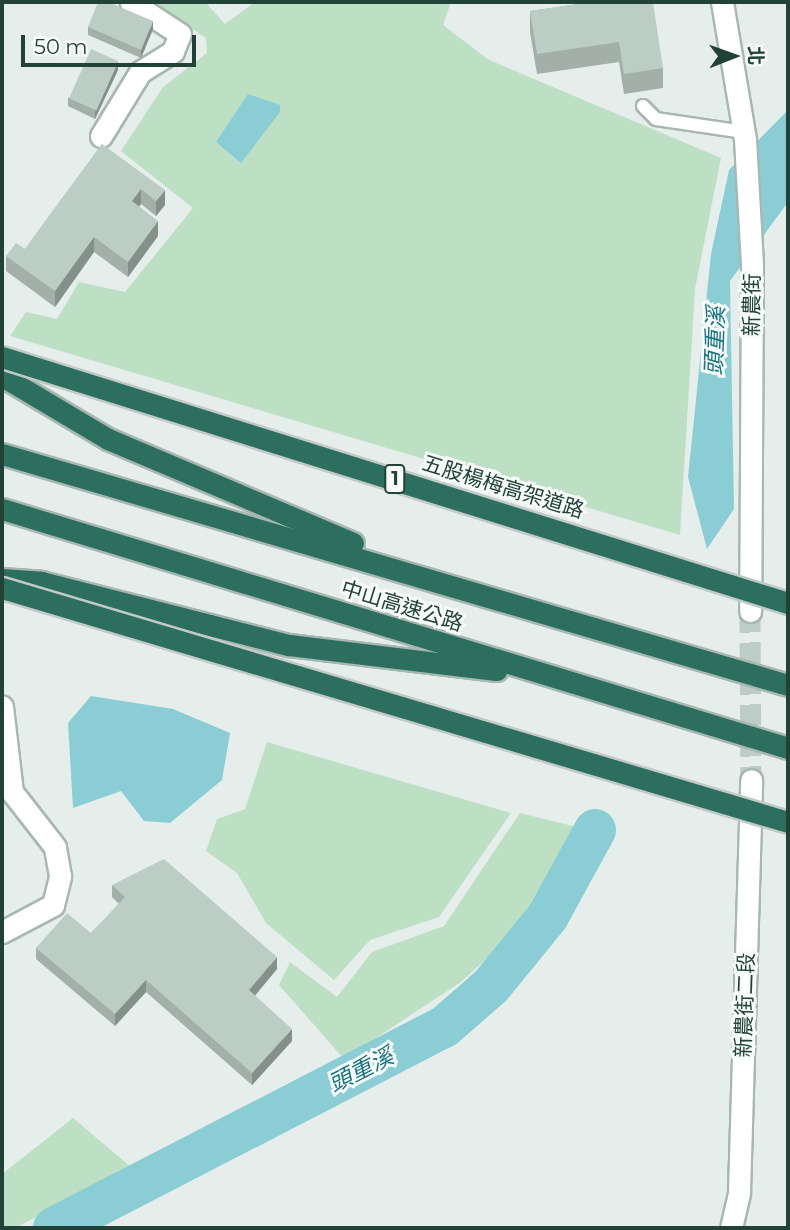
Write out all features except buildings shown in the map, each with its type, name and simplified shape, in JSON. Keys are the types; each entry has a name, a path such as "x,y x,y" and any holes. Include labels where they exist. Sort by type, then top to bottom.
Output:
{"highway":[{"name":"五股楊梅高架道路","path":"2,357 788,603"},
{"path":"2,376 108,439 439,579"},
{"name":"中山高速公路","path":"2,454 439,579 788,685"},
{"name":"中山高速公路","path":"2,509 788,748"},
{"path":"2,579 41,582 289,645 551,677"},
{"path":"2,588 788,822"}],"street":[{"path":"101,136 140,72 173,51 180,34 131,2"},
{"name":"新農街","path":"722,2 745,136 752,266 750,611"},
{"path":"2,707 12,792 55,847 61,876 53,905 2,932"},
{"name":"新農街二段","path":"731,1228 740,1192 751,780"}],"lane":[{"path":"643,106 656,119 745,136"}],"green space":[{"path":"152,2 205,2 225,24 255,2 451,2 443,25 489,60 721,158 695,289 680,535 10,336 26,312 57,319 79,282 125,292 193,208 121,151 163,87 207,53 206,38"},
{"path":"267,742 511,813 439,917 370,940 334,980 266,923 237,873 206,851 217,819 245,809"},
{"path":"520,813 577,827 520,928 461,982 344,1059 279,985 290,962 337,997 372,952 444,926"},
{"path":"73,1118 131,1167 15,1228 2,1228 2,1174"}],"water":[{"path":"248,94 280,105 280,112 241,163 216,142"},
{"path":"788,110 788,202 730,281 734,509 707,549 688,477 711,254 729,170"},
{"path":"91,696 173,709 230,733 222,780 170,823 144,821 121,791 73,808 68,723"}],"waterway":[{"name":"頭重溪","path":"54,1228 444,1027 491,986 548,916 595,830"}],"tunnel":[{"path":"750,611 751,780"}]}
